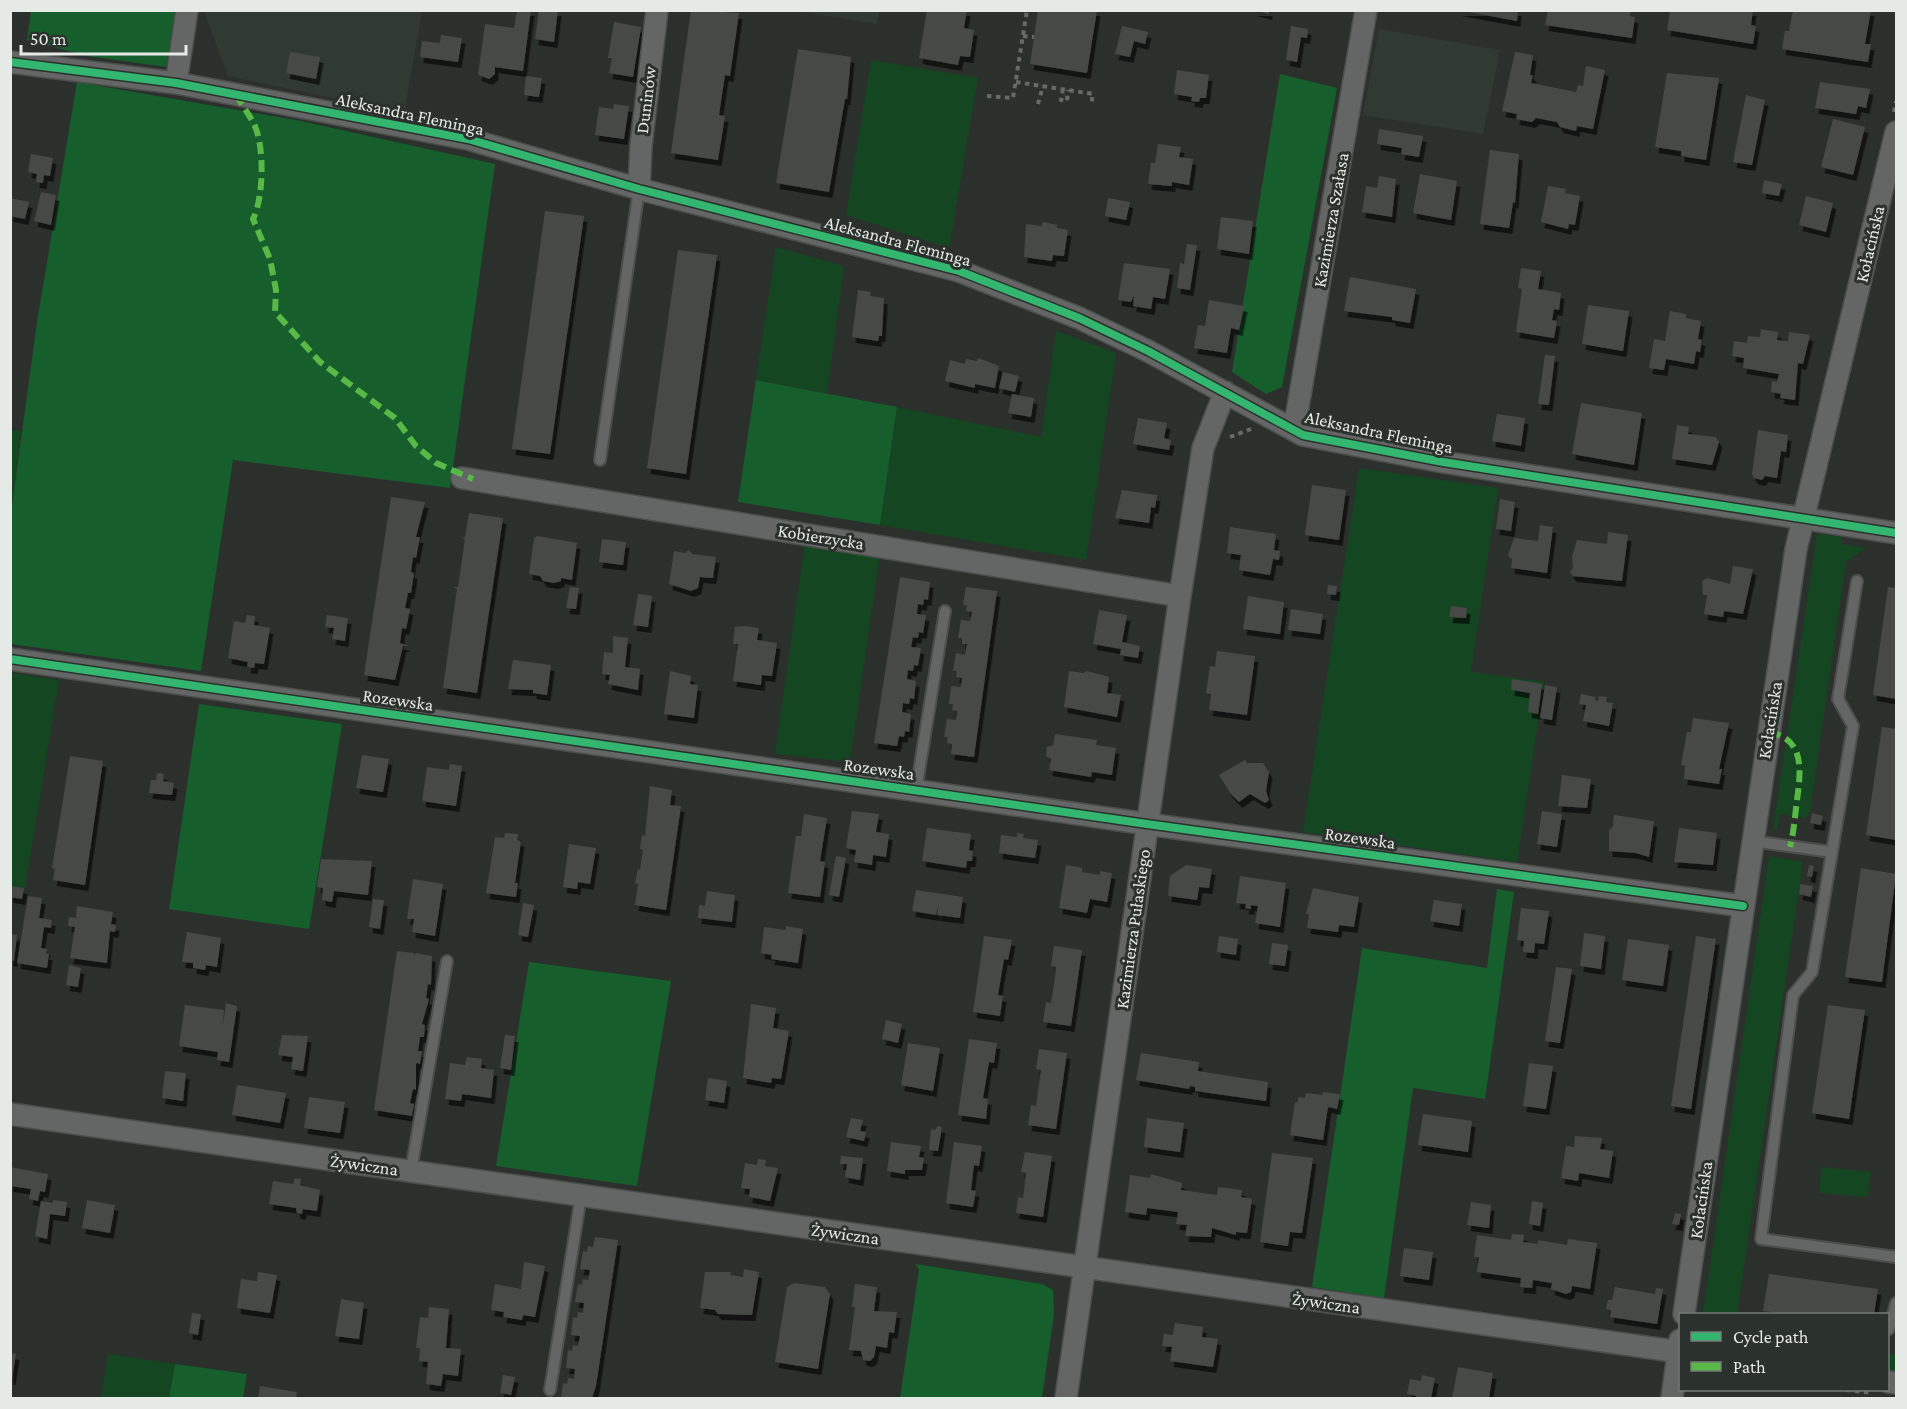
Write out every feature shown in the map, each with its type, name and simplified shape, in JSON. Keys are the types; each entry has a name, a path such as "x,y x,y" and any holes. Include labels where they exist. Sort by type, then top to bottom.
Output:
{"street":[{"path":"176,82 187,10"},
{"name":"Duninów","path":"639,189 657,10"},
{"name":"Kazimierza Szałasa","path":"1294,430 1366,10"},
{"name":"Aleksandra Fleminga","path":"10,62 176,82 468,140 639,189 959,271 1079,318 1148,351 1303,435 1443,462 1896,533"},
{"name":"Kołacińska","path":"1684,1313 1751,841 1802,519 1896,132"},
{"name":"Kazimierza Pułaskiego","path":"1066,1398 1203,448 1225,392"},
{"name":"Kobierzycka","path":"462,478 1180,596"},
{"name":"Rozewska","path":"10,658 1147,824 1743,906"},
{"name":"Żywiczna","path":"10,1114 1086,1269 1679,1348"},
{"path":"1672,1398 1679,1354"}],"lane":[{"path":"600,460 639,189"},
{"path":"1857,581 1838,699 1853,726 1812,972 1793,995 1761,1239 1896,1257"},
{"path":"916,790 945,610"},
{"path":"1751,841 1832,852"},
{"path":"411,1171 447,961"},
{"path":"550,1390 581,1196"},
{"path":"1889,1329 1896,1304"}],"path":[{"path":"987,96 1013,98 1027,10"},
{"path":"1023,36 1034,37"},
{"path":"1016,81 1093,94 1091,105"},
{"path":"1038,104 1043,86"},
{"path":"1063,89 1061,100 1066,101 1068,90"},
{"path":"1227,438 1257,427"}],"shaded area":[{"path":"204,11 422,11 404,113 228,76"},
{"path":"798,11 879,11 877,24"},
{"path":"1379,29 1500,50 1483,134 1363,115"}],"green space":[{"path":"31,11 175,11 166,67 87,56 27,40"},
{"path":"871,60 978,78 949,248 846,215"},
{"path":"1280,74 1337,88 1282,387 1266,394 1232,372"},
{"path":"77,82 301,121 495,164 450,488 233,460 201,671 11,644 11,513 37,322"},
{"path":"776,247 844,266 827,393 756,380"},
{"path":"1056,331 1116,353 1086,560 880,525 897,407 1041,437"},
{"path":"756,380 897,407 880,525 738,502"},
{"path":"10,430 21,431 11,513"},
{"path":"1359,468 1498,488 1471,672 1544,682 1517,862 1303,832"},
{"path":"1817,534 1842,536 1842,544 1866,548 1846,562 1810,812 1806,818 1780,814 1777,829 1773,829"},
{"path":"805,542 880,554 850,762 775,754"},
{"path":"11,673 59,680 25,888 11,886"},
{"path":"199,704 342,724 309,929 169,909"},
{"path":"1769,856 1803,862 1737,1313 1703,1313"},
{"path":"1497,889 1514,892 1485,1099 1413,1088 1384,1298 1312,1287 1362,948 1487,968"},
{"path":"529,962 671,981 637,1186 496,1166"},
{"path":"1822,1167 1871,1172 1868,1197 1819,1193"},
{"path":"915,1264 1042,1284 1053,1290 1054,1314 1042,1398 900,1398 919,1270"},
{"path":"108,1354 175,1364 169,1398 101,1398"},
{"path":"1889,1354 1896,1355 1896,1371 1889,1370"},
{"path":"175,1364 247,1374 243,1398 169,1398"}],"building":[{"path":"517,10 531,10 523,71 495,67 495,74 489,79 478,75 485,24 514,28"},
{"path":"539,10 558,10 554,42 535,39"},
{"path":"691,10 739,13 730,76 725,75 719,115 725,116 718,160 671,153"},
{"path":"927,10 967,10 964,28 974,30 970,57 960,56 958,65 919,58"},
{"path":"1038,10 1097,10 1087,73 1030,64"},
{"path":"1253,10 1269,10 1269,14"},
{"path":"1458,10 1518,10 1517,21"},
{"path":"1548,10 1631,10 1630,16 1635,17 1632,38 1545,25"},
{"path":"1675,10 1753,10 1751,25 1756,26 1753,44 1667,30 1670,12"},
{"path":"1793,10 1871,10 1865,44 1871,44 1868,62 1782,49 1785,31 1789,31"},
{"path":"614,22 641,27 633,77 609,73 612,58 608,58"},
{"path":"1122,26 1148,32 1145,44 1134,41 1130,57 1115,54"},
{"path":"1291,26 1308,29 1307,38 1301,37 1297,62 1286,60"},
{"path":"441,35 462,38 458,62 420,57 422,41 440,43"},
{"path":"798,49 851,57 847,99 845,99 829,192 776,183"},
{"path":"290,52 320,57 316,79 286,73"},
{"path":"1515,52 1533,55 1531,83 1576,92 1578,85 1583,86 1586,66 1605,70 1593,129 1577,126 1576,131 1560,127 1557,122 1536,118 1532,122 1516,119 1517,114 1502,111"},
{"path":"1177,70 1209,75 1206,98 1200,98 1199,102 1191,101 1192,97 1174,94"},
{"path":"1667,73 1719,78 1706,160 1681,156 1681,151 1655,147"},
{"path":"526,76 542,78 539,97 524,95"},
{"path":"1820,82 1870,89 1866,108 1858,106 1856,114 1815,108"},
{"path":"1746,95 1765,100 1752,165 1733,162"},
{"path":"614,104 629,106 624,139 595,135 599,107 613,109"},
{"path":"1833,119 1865,127 1853,175 1821,167"},
{"path":"1379,129 1423,136 1419,157 1401,154 1402,148 1377,144"},
{"path":"1158,144 1181,147 1179,157 1193,159 1189,185 1172,182 1172,186 1148,184 1151,163 1155,163"},
{"path":"1490,150 1519,154 1515,203 1513,202 1509,228 1480,224"},
{"path":"31,154 53,158 50,176 44,175 43,183 36,182 37,174 28,172"},
{"path":"1420,174 1457,181 1451,220 1413,213"},
{"path":"1379,176 1396,179 1392,217 1362,212 1366,186 1377,188"},
{"path":"1764,180 1782,184 1779,196 1762,193"},
{"path":"1548,186 1566,189 1565,193 1580,196 1575,225 1569,224 1568,229 1541,222"},
{"path":"41,192 56,195 51,225 34,221"},
{"path":"1806,196 1833,203 1826,232 1799,225"},
{"path":"10,198 29,202 25,219 10,216"},
{"path":"1108,198 1130,202 1126,220 1105,216"},
{"path":"545,211 584,216 550,454 512,449"},
{"path":"1221,217 1253,221 1249,254 1217,249"},
{"path":"1043,222 1068,230 1064,256 1053,255 1052,261 1024,257 1026,224 1042,226"},
{"path":"1187,244 1197,245 1190,290 1177,288 1180,263 1184,264"},
{"path":"678,250 717,255 686,474 647,468"},
{"path":"1124,263 1170,269 1165,299 1153,297 1151,309 1133,306 1134,295 1131,302 1118,300"},
{"path":"1521,268 1541,271 1538,289 1561,293 1559,310 1554,309 1552,320 1557,321 1554,338 1516,332 1522,289 1518,288"},
{"path":"1350,277 1416,289 1410,323 1392,320 1392,317 1344,311"},
{"path":"858,290 871,292 870,296 884,298 882,336 879,336 878,341 852,337"},
{"path":"1209,300 1244,306 1239,330 1231,328 1227,353 1194,348 1198,325 1205,326"},
{"path":"1588,305 1629,311 1623,351 1582,344"},
{"path":"1670,311 1686,314 1686,318 1701,321 1698,339 1702,340 1700,352 1696,351 1694,364 1666,359 1664,370 1649,368 1654,339 1665,341"},
{"path":"1761,329 1778,332 1777,340 1782,341 1788,341 1789,332 1810,335 1803,364 1798,363 1795,400 1780,398 1781,394 1771,392 1772,381 1777,382 1779,374 1743,368 1744,358 1732,356 1734,341 1747,343 1748,336 1760,337"},
{"path":"1545,355 1555,356 1549,405 1538,404"},
{"path":"978,358 999,366 995,388 975,384 975,388 945,381 950,360 965,364 966,359 977,361"},
{"path":"1003,372 1019,376 1015,392 999,388"},
{"path":"1012,394 1034,398 1031,417 1008,413"},
{"path":"1581,403 1642,413 1634,465 1572,454"},
{"path":"1497,414 1525,418 1521,446 1492,441"},
{"path":"1138,418 1167,423 1164,438 1171,440 1169,450 1133,444"},
{"path":"1677,425 1689,427 1688,434 1716,437 1719,442 1712,465 1672,459"},
{"path":"1758,430 1788,435 1786,452 1781,451 1777,478 1765,476 1762,480 1754,478 1752,474"},
{"path":"1312,485 1346,490 1339,540 1305,535"},
{"path":"1122,490 1157,495 1155,508 1151,507 1149,523 1115,518"},
{"path":"391,497 425,502 416,537 420,537 416,558 413,557 411,572 414,573 411,593 408,593 405,608 410,609 406,629 402,628 400,643 408,646 403,646 395,680 364,675"},
{"path":"1500,499 1515,502 1511,531 1496,529"},
{"path":"469,513 503,518 477,693 443,688 457,589 453,587 458,587 465,539 461,538 465,537"},
{"path":"1540,525 1553,527 1547,573 1511,568 1512,560 1508,555 1514,538 1538,541"},
{"path":"1230,527 1276,534 1274,550 1280,551 1279,560 1273,559 1270,575 1239,570 1241,555 1227,553"},
{"path":"1608,532 1628,535 1622,581 1573,576 1570,572 1573,568 1572,557 1577,540 1607,544"},
{"path":"538,536 577,543 572,580 561,578 561,581 554,583 543,581 540,576 529,574 534,538"},
{"path":"602,539 626,542 623,565 599,562"},
{"path":"689,550 692,554 716,557 713,578 700,577 698,588 691,591 669,584 674,551 685,553"},
{"path":"1733,566 1753,569 1743,614 1724,611 1723,617 1704,614 1707,595 1703,595 1702,581 1707,578 1730,584"},
{"path":"900,577 930,582 928,600 924,599 923,605 918,604 917,614 926,615 923,633 919,632 918,638 913,637 911,647 921,648 918,666 914,665 913,671 908,670 907,679 916,681 914,699 910,698 909,704 903,703 902,712 911,714 909,732 905,731 904,737 899,736 897,746 874,743"},
{"path":"1328,585 1337,586 1336,595 1327,594"},
{"path":"570,587 579,588 576,609 566,608"},
{"path":"966,587 997,591 974,757 951,754 952,744 947,743 948,737 944,737 947,719 956,720 957,711 952,710 953,704 949,704 951,686 961,687 962,678 956,677 957,671 953,671 956,653 965,655 967,644 962,644 962,638 958,638 961,620 970,621 972,612 966,611 967,605 963,605"},
{"path":"1888,587 1896,588 1896,699 1873,695"},
{"path":"638,594 652,596 648,627 633,625"},
{"path":"1248,596 1284,602 1280,634 1243,629"},
{"path":"1451,606 1467,608 1466,618 1449,617"},
{"path":"1291,609 1323,614 1320,634 1288,630"},
{"path":"1099,610 1127,615 1122,642 1140,646 1138,658 1120,655 1121,649 1093,644"},
{"path":"247,615 255,616 254,625 270,628 264,664 255,663 254,668 247,667 248,662 228,658 234,621 245,623"},
{"path":"327,615 348,618 345,641 332,639 334,628 325,627"},
{"path":"735,627 759,628 757,640 777,643 772,676 762,675 761,685 733,681 738,644 733,644"},
{"path":"613,636 628,638 625,667 640,669 638,690 608,684 610,675 602,674 604,652 613,653"},
{"path":"1217,651 1255,656 1247,715 1209,710 1211,694 1206,693 1210,666 1215,667"},
{"path":"513,660 551,665 547,695 533,693 533,690 508,689"},
{"path":"670,671 691,676 690,684 698,685 694,718 664,714"},
{"path":"1069,671 1083,673 1087,671 1109,677 1107,693 1121,695 1117,717 1064,707"},
{"path":"1512,679 1542,684 1538,714 1528,712 1530,693 1511,690"},
{"path":"1545,685 1557,687 1552,720 1540,718"},
{"path":"1581,694 1596,697 1595,700 1598,701 1599,696 1607,697 1606,702 1613,703 1609,726 1583,721 1586,705 1579,704"},
{"path":"1693,718 1729,723 1719,769 1722,769 1719,784 1684,779 1685,766 1681,765 1687,732 1691,732"},
{"path":"1882,727 1896,729 1896,840 1866,835"},
{"path":"1055,734 1097,740 1096,745 1116,748 1112,775 1092,772 1091,777 1049,770 1051,759 1046,756 1047,747 1053,745"},
{"path":"362,755 389,759 383,792 356,788"},
{"path":"70,756 103,761 85,885 53,880 55,869 52,868"},
{"path":"1245,760 1247,763 1263,763 1269,772 1266,791 1269,800 1265,803 1250,794 1239,802 1230,793 1219,775"},
{"path":"450,764 462,766 456,806 422,801 427,767 449,770"},
{"path":"157,773 164,774 163,781 174,783 172,795 149,793 151,780 156,780"},
{"path":"1562,775 1591,779 1587,808 1558,806"},
{"path":"650,786 672,790 670,805 681,806 666,910 635,905 638,884 635,883 638,869 640,870 643,850 640,849 642,835 645,836"},
{"path":"852,811 879,814 876,832 889,834 886,857 873,855 872,865 854,862 856,850 846,848"},
{"path":"1542,811 1562,814 1557,847 1537,844"},
{"path":"1812,813 1823,816 1821,825 1810,823"},
{"path":"804,814 827,818 820,861 825,862 820,897 788,893 796,836 801,836"},
{"path":"1614,815 1654,821 1649,857 1636,853 1609,851 1609,830 1613,827"},
{"path":"927,828 971,834 969,850 973,851 972,861 967,861 966,868 922,861"},
{"path":"1679,828 1717,833 1713,865 1674,862"},
{"path":"505,833 518,834 517,840 521,841 515,883 518,883 516,897 486,893 495,837 504,838"},
{"path":"1017,833 1024,834 1023,838 1038,840 1035,858 999,853 1001,835 1017,837"},
{"path":"569,844 596,848 590,884 578,882 577,889 563,887"},
{"path":"836,856 846,858 839,897 829,895"},
{"path":"321,859 372,861 368,895 334,891 332,902 322,900 323,888 317,887"},
{"path":"1066,865 1082,868 1082,872 1100,875 1100,871 1112,873 1107,902 1090,899 1087,913 1059,908"},
{"path":"1186,865 1212,869 1209,888 1199,887 1197,900 1168,896 1170,876"},
{"path":"1809,865 1814,866 1812,877 1807,876"},
{"path":"1861,868 1896,874 1882,982 1845,977"},
{"path":"1240,876 1286,883 1280,927 1255,923 1258,906 1251,905 1251,909 1245,908 1246,904 1236,903"},
{"path":"413,879 443,884 435,936 412,932 414,919 407,919"},
{"path":"1800,884 1813,886 1811,897 1799,894"},
{"path":"10,886 24,888 22,899 10,897"},
{"path":"1313,888 1359,897 1354,927 1339,925 1338,932 1307,928 1309,914 1306,914"},
{"path":"916,890 963,897 960,918 937,915 939,904 936,915 912,911"},
{"path":"707,891 735,895 732,922 698,918 699,905 705,906"},
{"path":"28,896 42,898 39,918 52,920 51,928 44,927 41,948 47,949 46,954 49,954 47,968 17,963"},
{"path":"373,899 384,900 380,929 369,927"},
{"path":"1434,900 1462,904 1459,926 1430,921"},
{"path":"523,903 534,905 528,937 518,935"},
{"path":"77,906 113,912 111,924 116,925 115,932 110,931 107,963 70,958 75,927 68,926 69,917 76,918"},
{"path":"1521,908 1549,911 1544,944 1535,943 1534,953 1523,952 1524,941 1517,940"},
{"path":"786,926 803,929 798,963 771,959 772,955 761,953 764,927 786,930"},
{"path":"187,932 221,938 217,967 206,965 205,970 193,968 193,963 182,962"},
{"path":"1584,933 1605,936 1601,969 1580,966"},
{"path":"10,934 17,935 14,961 10,960"},
{"path":"984,936 1012,940 1008,960 1004,959 998,995 1003,996 1000,1016 973,1012"},
{"path":"1219,936 1238,939 1236,955 1217,952"},
{"path":"1696,936 1716,939 1691,1109 1671,1106"},
{"path":"1628,939 1669,945 1663,986 1622,980"},
{"path":"1272,943 1288,945 1285,966 1269,964"},
{"path":"1054,946 1082,950 1071,1026 1043,1022 1046,1002 1051,1003 1054,985 1056,967 1051,966"},
{"path":"397,951 414,953 414,956 416,953 432,956 431,985 428,984 426,998 429,999 422,1024 425,1025 424,1037 420,1037 418,1051 422,1051 420,1064 416,1063 416,1090 413,1089 410,1103 414,1104 412,1116 374,1110"},
{"path":"69,965 81,968 78,987 66,985"},
{"path":"1556,967 1572,969 1560,1043 1545,1041"},
{"path":"226,1003 237,1006 229,1062 217,1060 218,1052 179,1046 185,1005 224,1010 223,1026"},
{"path":"751,1004 776,1008 773,1028 789,1031 781,1079 772,1078 771,1083 743,1078"},
{"path":"1828,1005 1865,1010 1849,1119 1812,1113"},
{"path":"886,1020 902,1024 898,1043 882,1039"},
{"path":"282,1035 308,1036 303,1071 291,1069 293,1057 278,1055"},
{"path":"505,1035 515,1036 511,1070 500,1068"},
{"path":"969,1039 997,1043 994,1063 989,1062 983,1098 988,1099 986,1119 958,1115"},
{"path":"908,1043 940,1048 933,1091 901,1085"},
{"path":"1039,1049 1067,1053 1056,1129 1028,1125 1031,1105 1036,1106 1041,1070 1036,1069"},
{"path":"1141,1053 1199,1062 1198,1071 1268,1082 1266,1101 1195,1091 1195,1087 1190,1086 1189,1089 1136,1080"},
{"path":"467,1057 482,1059 481,1068 494,1070 491,1098 462,1094 461,1101 445,1099 450,1063 465,1065"},
{"path":"1529,1063 1553,1066 1546,1109 1523,1106"},
{"path":"165,1071 186,1073 183,1101 162,1098"},
{"path":"708,1078 727,1081 724,1103 705,1100"},
{"path":"237,1085 286,1093 280,1123 232,1115"},
{"path":"1323,1092 1340,1094 1337,1109 1328,1107 1323,1140 1290,1135 1295,1102 1298,1102 1298,1097 1305,1098 1306,1093 1322,1095"},
{"path":"309,1097 345,1102 340,1133 304,1128"},
{"path":"1423,1114 1472,1121 1468,1152 1418,1145"},
{"path":"851,1118 863,1120 860,1131 866,1132 864,1141 846,1137"},
{"path":"1147,1118 1184,1123 1180,1152 1144,1147"},
{"path":"937,1126 942,1127 938,1151 929,1150 931,1129 936,1130"},
{"path":"1575,1136 1602,1138 1600,1149 1613,1151 1609,1178 1579,1173 1578,1181 1561,1178 1566,1146 1574,1147"},
{"path":"891,1142 921,1146 919,1157 924,1158 922,1170 905,1170 905,1174 887,1171"},
{"path":"954,1142 982,1146 979,1166 974,1165 971,1190 976,1191 973,1207 946,1203"},
{"path":"1025,1152 1052,1156 1043,1217 1016,1213 1018,1197 1023,1198 1026,1173 1021,1172"},
{"path":"1272,1153 1313,1158 1302,1233 1290,1232 1288,1246 1260,1242"},
{"path":"841,1156 863,1158 860,1180 845,1177 847,1164 840,1164"},
{"path":"758,1159 766,1160 765,1166 778,1168 770,1201 749,1197 750,1189 741,1188 745,1163 757,1165"},
{"path":"10,1167 48,1174 45,1192 40,1191 38,1201 29,1199 31,1189 10,1186"},
{"path":"1151,1174 1182,1183 1181,1190 1217,1195 1218,1187 1242,1190 1241,1197 1252,1199 1247,1233 1236,1232 1236,1235 1212,1228 1211,1237 1185,1236 1187,1225 1176,1224 1178,1212 1147,1208 1146,1215 1125,1212 1130,1175 1150,1178"},
{"path":"295,1178 301,1179 300,1185 320,1190 317,1211 303,1209 302,1214 297,1213 296,1208 269,1204 273,1181 293,1184"},
{"path":"53,1200 67,1202 65,1216 50,1214 47,1239 35,1236 41,1201 53,1203"},
{"path":"87,1200 115,1205 110,1233 82,1228"},
{"path":"1532,1201 1543,1203 1540,1226 1529,1224"},
{"path":"1471,1202 1491,1205 1489,1228 1467,1225"},
{"path":"1675,1213 1681,1214 1679,1225 1672,1224"},
{"path":"1512,1234 1524,1235 1523,1242 1538,1244 1538,1240 1567,1245 1568,1239 1597,1243 1590,1289 1572,1286 1571,1292 1566,1294 1551,1289 1552,1283 1533,1280 1532,1288 1520,1287 1521,1278 1477,1272 1479,1257 1474,1257 1477,1235 1511,1240"},
{"path":"595,1237 618,1240 596,1386 592,1398 561,1398 563,1383 567,1384 568,1378 574,1379 575,1369 566,1368 568,1350 572,1351 573,1345 578,1346 580,1336 571,1335 573,1317 577,1318 578,1312 583,1313 584,1303 575,1302 578,1284 582,1285 583,1279 588,1280 590,1270 580,1269 583,1251 587,1252 588,1246 593,1247"},
{"path":"1404,1248 1433,1252 1429,1280 1400,1276"},
{"path":"524,1262 545,1266 535,1317 523,1315 522,1320 503,1317 504,1312 491,1310 495,1284 521,1289"},
{"path":"744,1269 759,1272 752,1315 718,1314 715,1310 700,1308 705,1272 731,1272 730,1275 743,1277"},
{"path":"258,1272 277,1275 270,1313 237,1308 241,1279 257,1281"},
{"path":"1769,1274 1878,1289 1874,1313 1763,1311"},
{"path":"794,1283 825,1287 830,1294 818,1369 775,1362 787,1287"},
{"path":"855,1284 877,1287 874,1311 897,1312 894,1333 889,1332 887,1348 876,1346 874,1357 870,1361 863,1360 861,1351 849,1350 855,1307 852,1307"},
{"path":"1615,1287 1655,1294 1656,1288 1663,1289 1657,1324 1610,1317 1611,1310 1606,1309 1608,1300 1612,1300"},
{"path":"341,1299 364,1303 359,1339 335,1336"},
{"path":"429,1307 449,1309 446,1348 461,1349 458,1376 443,1374 441,1386 426,1384 428,1362 419,1361 420,1348 416,1348 420,1317 428,1318"},
{"path":"192,1313 201,1314 198,1335 189,1333"},
{"path":"1175,1323 1203,1327 1202,1337 1218,1339 1213,1367 1170,1361 1172,1347 1162,1346 1164,1334 1173,1335"},
{"path":"10,1353 16,1354 12,1379 10,1379"},
{"path":"1458,1367 1493,1373 1489,1398 1452,1398"},
{"path":"503,1375 515,1377 511,1395 500,1393"},
{"path":"1422,1375 1435,1378 1431,1398 1416,1398 1416,1396 1407,1394 1410,1379 1421,1381"},
{"path":"260,1386 297,1392 296,1398 258,1398"}],"marked path":[{"path":"236,94 253,122 260,143 261,185 257,210 253,219 270,259 276,290 275,312 320,362 395,418 416,446 436,463 473,479"},
{"path":"1769,732 1789,741 1798,757 1799,778 1790,847"}],"cycle path":[{"path":"10,62 176,83 468,139 639,189 959,271 1079,318 1148,351 1303,435 1443,462 1896,533"},
{"path":"10,659 1147,824 1743,906"}]}
